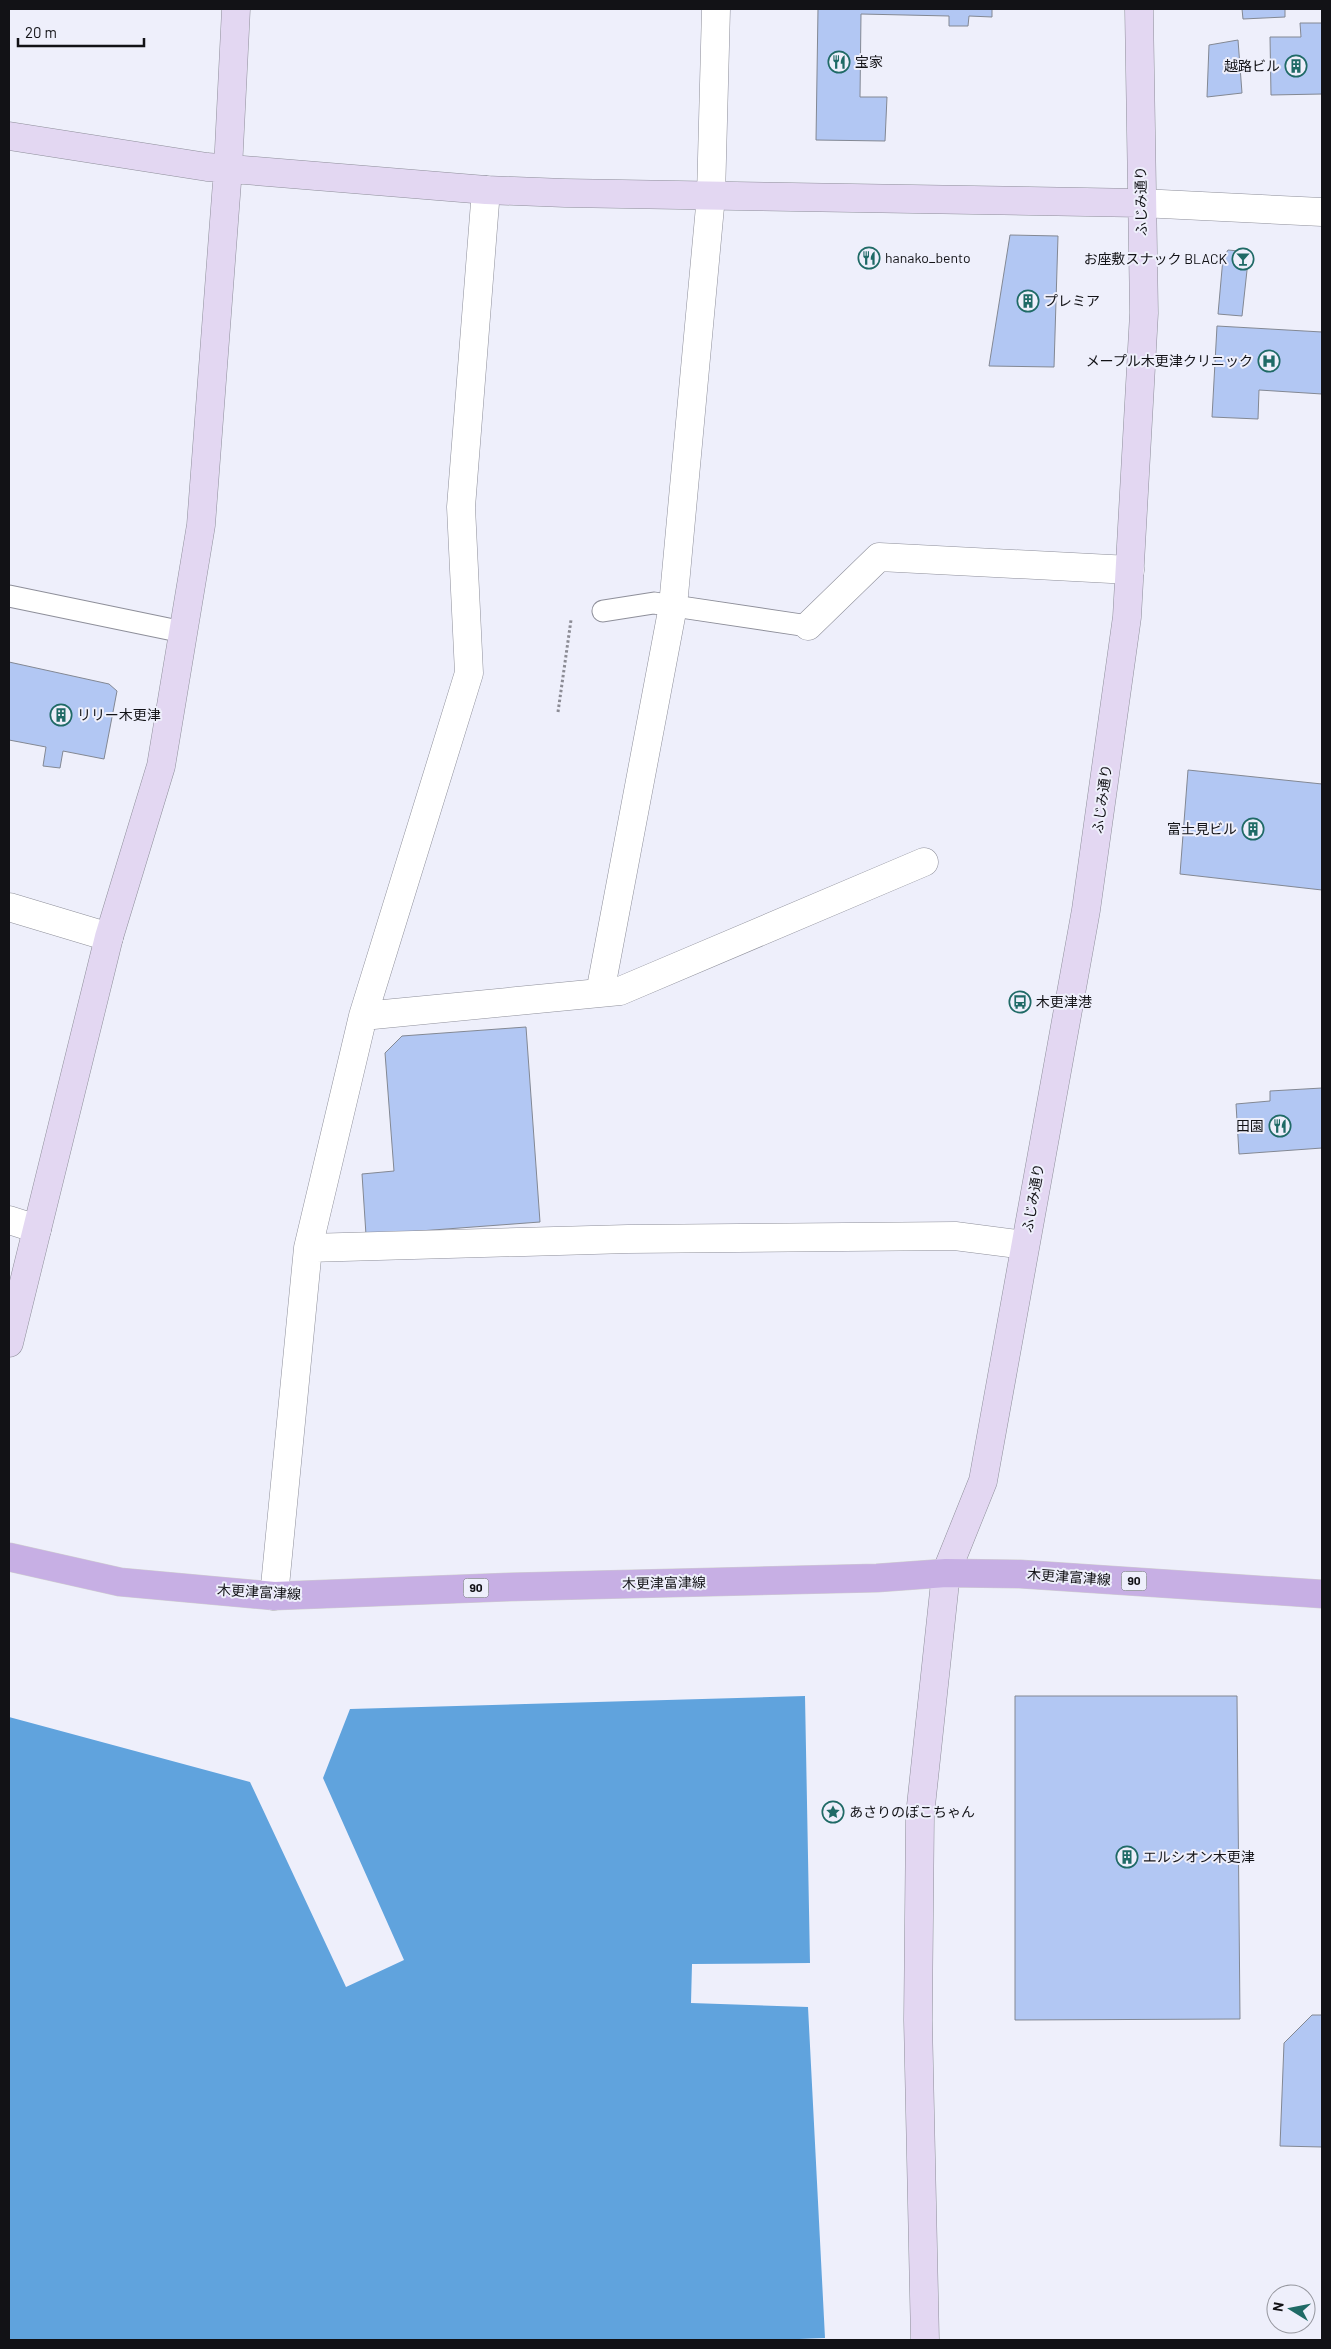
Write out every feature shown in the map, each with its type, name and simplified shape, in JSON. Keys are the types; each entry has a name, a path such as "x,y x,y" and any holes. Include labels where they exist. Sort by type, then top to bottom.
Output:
{"main road":[{"name":"木更津富津線","path":"9,1557 120,1582 274,1596 509,1587 877,1578 946,1573 1020,1574 1322,1594"}],"street":[{"path":"9,1343 109,938 161,766 201,525 228,169 236,9"},
{"path":"600,993 673,606 711,196 716,9"},
{"name":"ふじみ通り","path":"925,2340 918,2020 920,1815 939,1654 946,1573 984,1481 1024,1244 1086,910 1127,617 1144,313 1139,9"},
{"path":"9,136 228,169 486,190 711,196 1141,203 1322,212"},
{"path":"274,1596 308,1248 363,1016 469,673 461,507 486,190"},
{"path":"808,626 879,557 1130,570"},
{"path":"363,1016 620,991 924,862"},
{"path":"9,907 109,938"},
{"path":"9,1220 37,1229"},
{"path":"308,1248 628,1239 955,1236 1024,1244"}],"lane":[{"path":"9,596 183,632"},
{"path":"602,611 654,603 808,626"}],"path":[{"path":"558,712 570,620 602,611"}],"water":[{"path":"805,1696 810,1963 692,1964 691,2003 808,2007 825,2338 773,2340 9,2340 9,1717 250,1782 346,1987 404,1960 323,1778 350,1709"}],"building":[{"name":"宝家","path":"818,9 992,9 992,17 969,16 968,26 949,26 949,16 861,14 860,97 887,97 885,141 816,140"},
{"path":"1242,9 1285,9 1285,17 1243,19"},
{"name":"越路ビル","path":"1300,23 1322,23 1322,94 1271,95 1270,37 1301,37"},
{"path":"1238,40 1242,93 1207,97 1209,45"},
{"name":"プレミア","path":"1010,235 1058,236 1054,367 989,366"},
{"path":"1228,250 1249,252 1242,316 1218,314 1223,258"},
{"name":"メープル木更津クリニック","path":"1217,326 1322,332 1322,394 1259,390 1258,419 1212,417"},
{"name":"リリー木更津","path":"9,662 109,684 117,691 104,759 63,751 60,768 43,766 46,747 9,740"},
{"name":"富士見ビル","path":"1188,770 1322,784 1322,890 1180,874"},
{"path":"526,1027 540,1222 366,1235 362,1174 394,1171 385,1053 402,1036"},
{"name":"田園","path":"1322,1088 1322,1148 1239,1154 1236,1104 1270,1101 1270,1091"},
{"name":"エルシオン木更津","path":"1015,1696 1237,1696 1240,2019 1015,2020"},
{"path":"1312,2015 1322,2015 1322,2147 1280,2146 1284,2043"}],"place":[{"name":"宝家","path":"839,62"},
{"name":"越路ビル","path":"1296,66"},
{"name":"hanako_bento","path":"869,258"},
{"name":"お座敷スナック BLACK","path":"1243,259"},
{"name":"プレミア","path":"1028,301"},
{"name":"メープル木更津クリニック","path":"1269,361"},
{"name":"リリー木更津","path":"61,715"},
{"name":"富士見ビル","path":"1253,829"},
{"name":"木更津港","path":"1020,1002"},
{"name":"田園","path":"1280,1126"},
{"name":"あさりのぽこちゃん","path":"833,1812"},
{"name":"エルシオン木更津","path":"1127,1857"}]}
